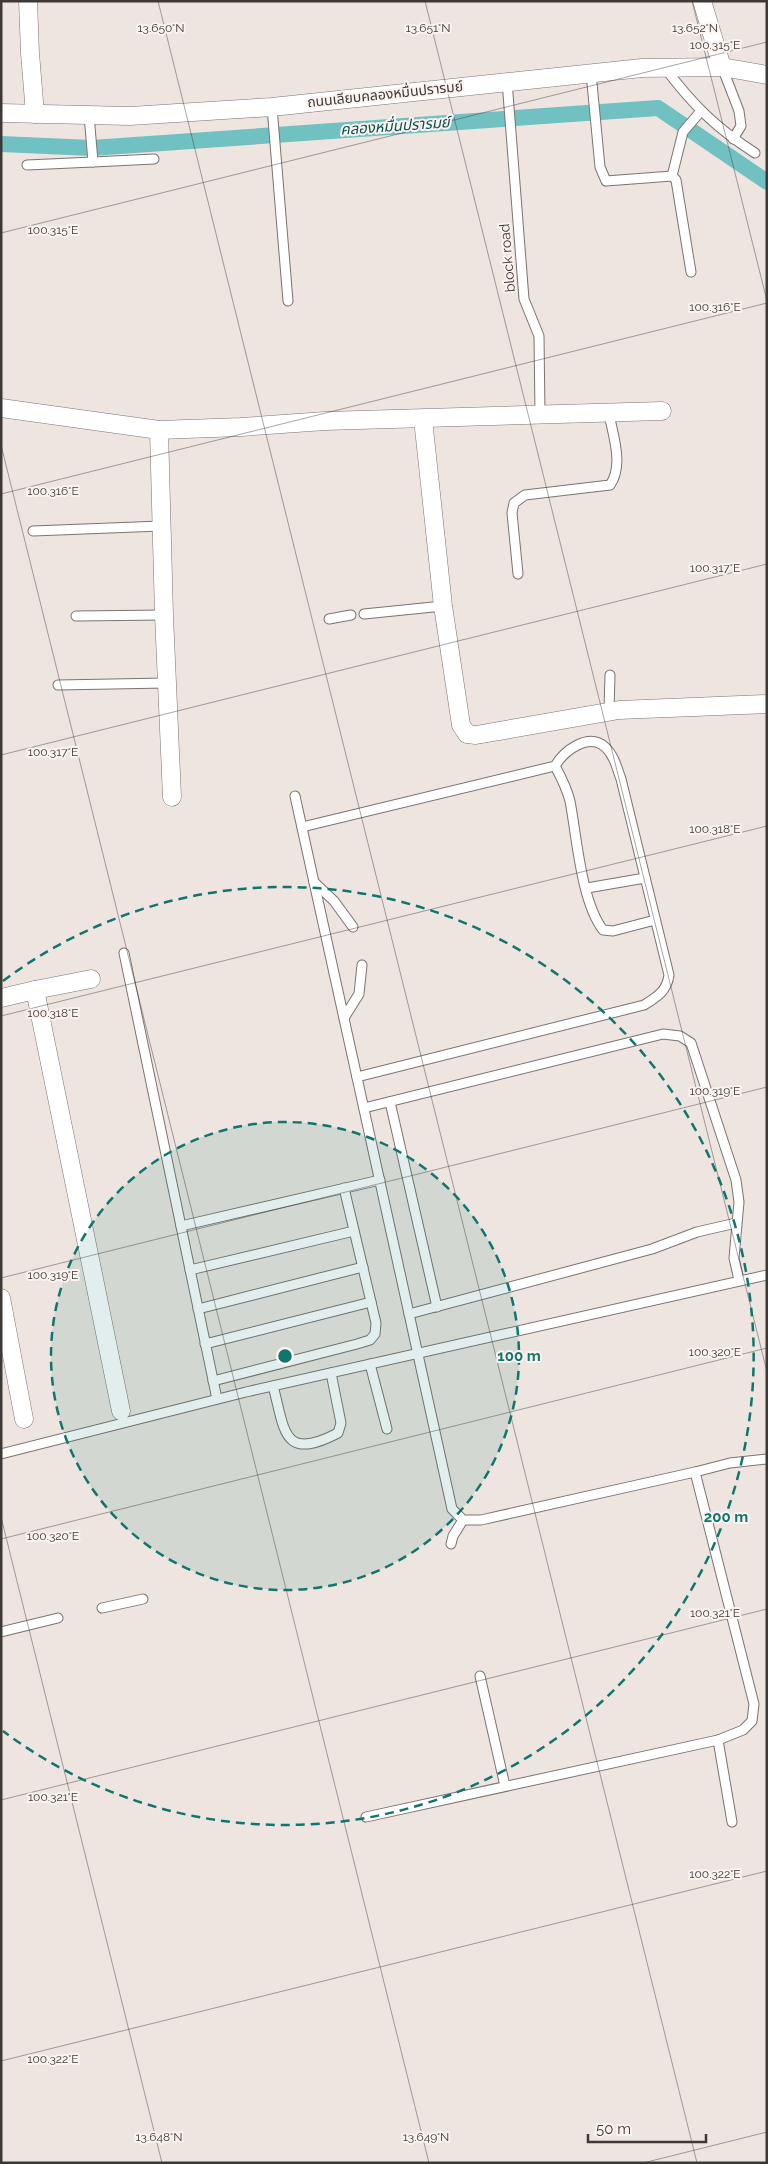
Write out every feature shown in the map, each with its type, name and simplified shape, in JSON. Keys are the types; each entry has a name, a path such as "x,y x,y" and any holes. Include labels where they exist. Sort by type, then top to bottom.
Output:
{"street":[{"path":"28,1 35,114"},
{"path":"702,1 722,68"},
{"name":"ถนนเลียบคลองหมื่นปรารมย์","path":"1,113 35,114 90,122 130,116 272,107 508,87 590,73 665,67 722,68 767,75"},
{"path":"1,408 159,430 241,427 324,420 609,414 662,410"},
{"path":"423,419 443,606 461,725 467,734 610,711 767,704"},
{"path":"159,430 166,683 172,797"},
{"path":"1,998 91,979"},
{"path":"35,990 121,1411"},
{"path":"1,1298 24,1419"}],"lane":[{"path":"665,67 701,111 721,131 755,153"},
{"path":"722,68 739,111 742,126 734,139"},
{"path":"590,73 600,167 606,182 672,176"},
{"name":"block road","path":"508,87 524,299 539,336 540,415"},
{"path":"272,107 288,301"},
{"path":"672,176 683,132 701,111"},
{"path":"90,122 93,162"},
{"path":"27,165 154,159"},
{"path":"672,176 676,180 690,272"},
{"path":"518,574 512,513 514,503 525,495 610,485 617,476 617,467 609,414"},
{"path":"33,531 161,526"},
{"path":"364,614 443,606"},
{"path":"76,616 164,615"},
{"path":"328,619 351,615"},
{"path":"610,675 610,711"},
{"path":"58,685 166,683"},
{"path":"302,826 555,766 560,757 569,749 588,741 603,746 608,751 621,779 669,975 668,987 650,1001 357,1077"},
{"path":"555,766 570,800 593,912 603,930 613,931 655,920"},
{"path":"295,796 452,1509 463,1520 481,1520 730,1463 767,1460"},
{"path":"587,888 645,878"},
{"path":"314,882 334,901 354,927"},
{"path":"124,953 217,1400"},
{"path":"344,1018 358,994 362,965"},
{"path":"364,1108 664,1034 680,1036 691,1043 731,1160 739,1202 734,1258 739,1280"},
{"path":"390,1102 437,1306"},
{"path":"181,1226 380,1180"},
{"path":"213,1381 370,1340 376,1334 376,1323 344,1188"},
{"path":"409,1314 652,1249 697,1232 736,1223"},
{"path":"190,1270 354,1231"},
{"path":"198,1308 363,1268"},
{"path":"1,1454 273,1386 767,1275"},
{"path":"205,1344 371,1302"},
{"path":"370,1364 387,1429"},
{"path":"273,1386 287,1436 293,1442 302,1444 328,1438 338,1432 341,1423 332,1373"},
{"path":"366,1817 718,1740 743,1730 752,1721 754,1704 695,1472"},
{"path":"451,1544 453,1536 463,1520"},
{"path":"102,1608 143,1599"},
{"path":"1,1632 58,1618"},
{"path":"480,1676 505,1786"},
{"path":"718,1740 732,1822"}],"waterway":[{"name":"คลองหมื่นปรารมย์","path":"1,144 92,148 658,108 767,182"}]}
